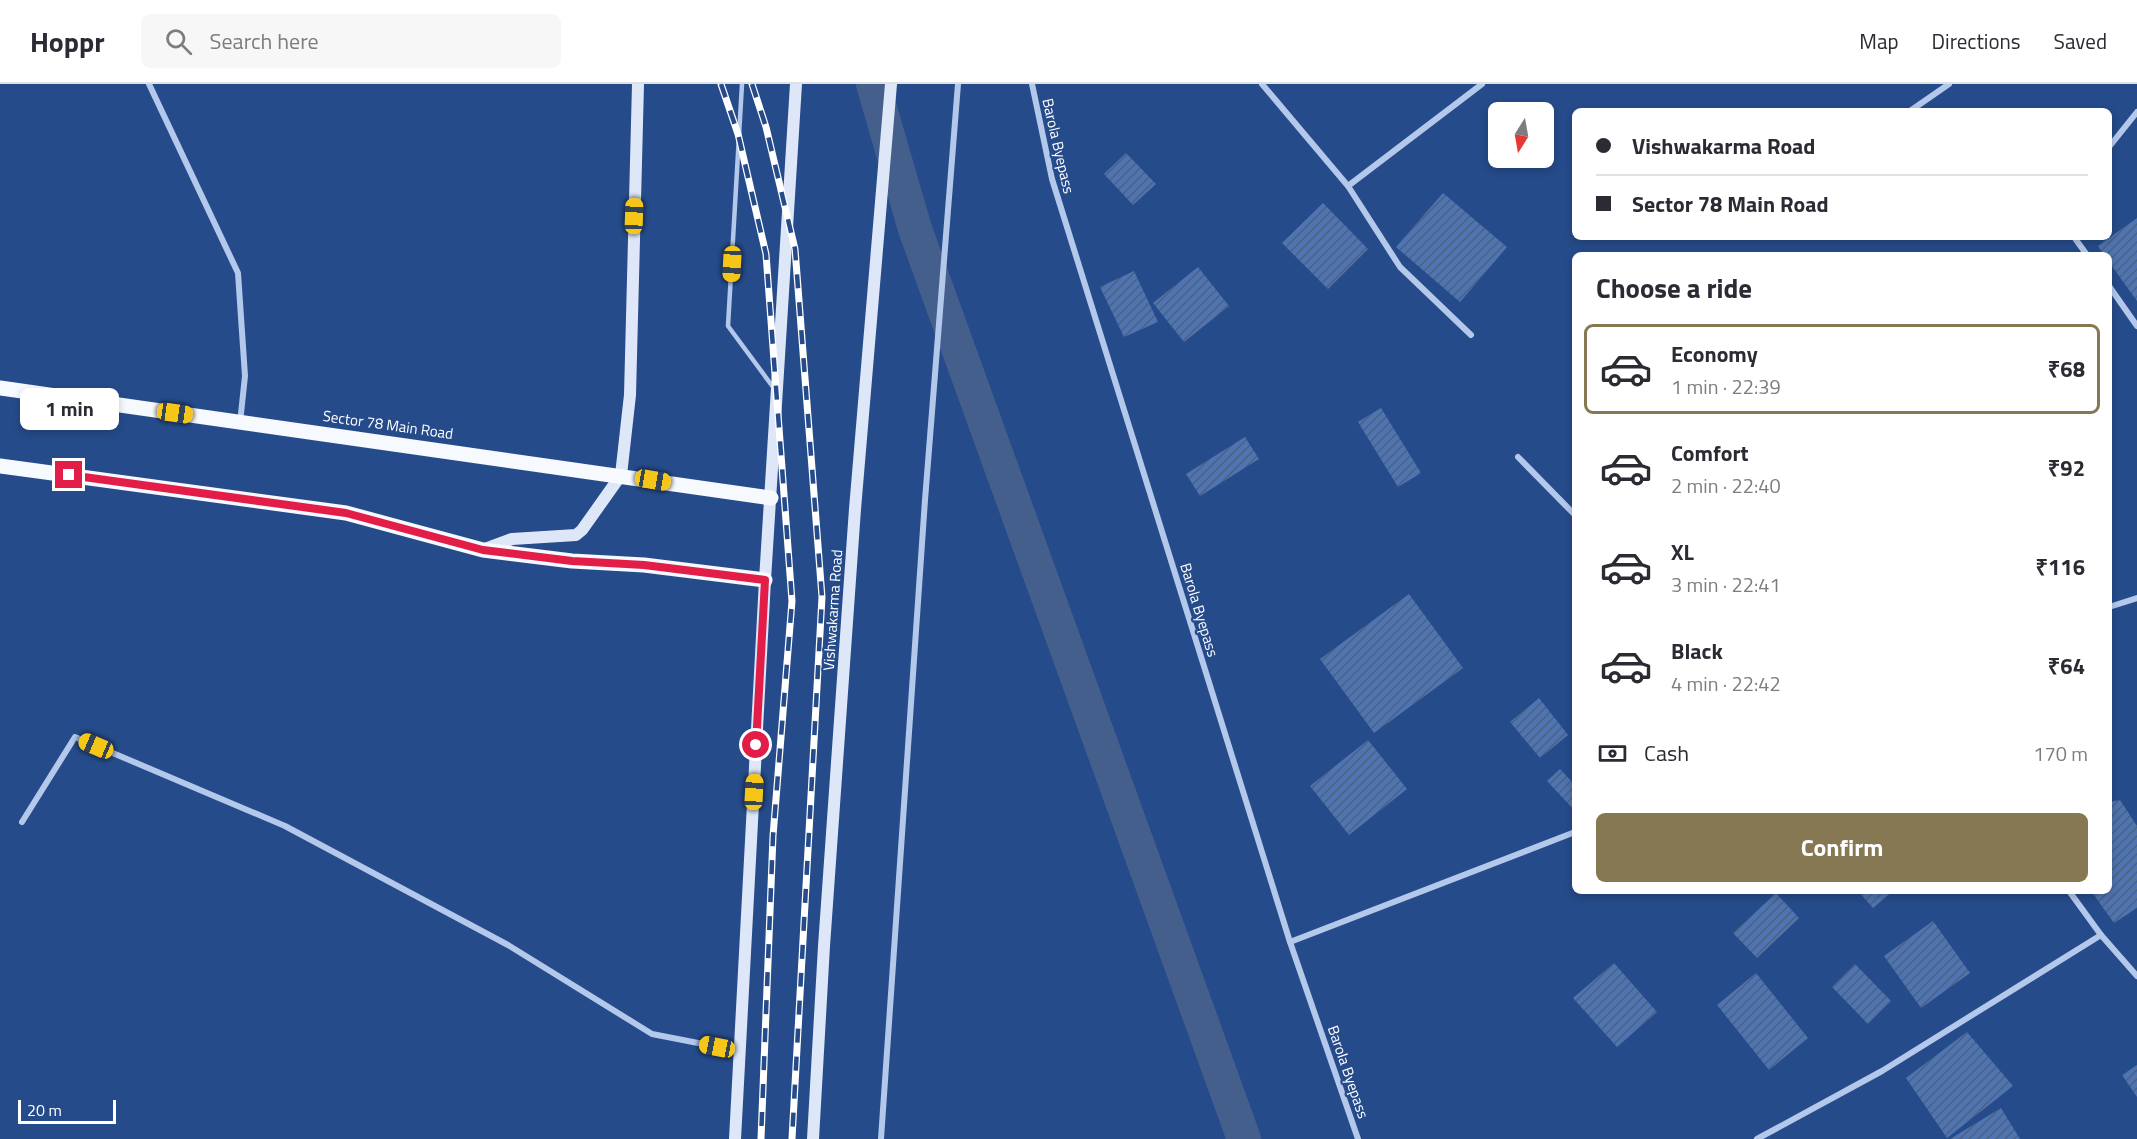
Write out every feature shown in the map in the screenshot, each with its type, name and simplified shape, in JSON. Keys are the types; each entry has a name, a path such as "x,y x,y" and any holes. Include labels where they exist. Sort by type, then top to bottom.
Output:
{"main road":[{"path":"483,550 512,539 576,535 582,530 621,475 630,395 638,84"},
{"path":"735,1139 765,580 796,84"},
{"name":"Vishwakarma Road","path":"813,1139 852,551 873,331 891,84"},
{"name":"Sector 78 Main Road","path":"0,388 771,498"},
{"path":"0,466 346,513 483,550 572,561 644,565 765,580"}],"street":[{"path":"149,84 238,273 245,376 240,423"},
{"path":"880,1139 924,500 958,84"},
{"name":"Barola Byepass","path":"1032,84 1052,179 1290,942 1358,1139"},
{"path":"1262,84 1348,186 1400,267 1471,335"},
{"path":"1348,186 1482,84"},
{"path":"1914,108 1949,84"},
{"path":"2112,143 2137,112"},
{"path":"2112,290 2137,326"},
{"path":"1518,458 1572,512"},
{"path":"2112,606 2137,598"},
{"path":"22,822 75,736 295,832 508,945 652,1034 740,1051"},
{"path":"1290,942 1572,833"},
{"path":"2071,894 2101,935 2137,976"},
{"path":"1757,1139 1882,1071 2101,935"}],"lane":[{"path":"742,84 728,326 778,393"}],"building":[{"path":"1126,153 1156,184 1133,205 1104,174"},
{"path":"1443,193 1507,247 1460,302 1396,247"},
{"path":"1323,203 1368,249 1328,289 1282,243"},
{"path":"2137,218 2137,301 2112,266 2112,252 2102,252 2098,246 2106,240 2112,240 2112,236"},
{"path":"1198,267 1229,306 1184,342 1153,303"},
{"path":"1134,271 1158,322 1124,337 1100,287"},
{"path":"1381,408 1421,473 1398,487 1358,422"},
{"path":"1245,437 1259,459 1200,496 1186,474"},
{"path":"1409,594 1463,668 1374,733 1320,659"},
{"path":"1539,698 1568,735 1540,758 1510,722"},
{"path":"1368,740 1407,789 1349,835 1310,786"},
{"path":"1560,769 1572,782 1572,808 1547,781"},
{"path":"2120,800 2137,826 2137,908 2114,923 2093,894 2112,894 2112,801"},
{"path":"1775,894 1799,918 1757,958 1733,933"},
{"path":"1861,894 1889,894 1873,908"},
{"path":"1933,921 1970,973 1921,1008 1884,956"},
{"path":"1614,963 1657,1012 1617,1047 1573,998"},
{"path":"1855,964 1891,1001 1868,1024 1832,987"},
{"path":"1756,973 1808,1038 1769,1070 1717,1005"},
{"path":"1967,1032 2013,1086 1947,1138 1906,1078"},
{"path":"2137,1065 2137,1097 2122,1075"},
{"path":"2001,1108 2020,1139 1950,1139"}],"waterway":[{"path":"873,84 915,229 1244,1139"}],"railway":[{"path":"721,84 738,134 766,254 792,601 773,836 761,1139"},
{"path":"752,84 766,127 795,249 822,597 792,1139"}],"route":[{"path":"69,475 346,513 483,550 572,561 644,565 765,580 756,745"}]}
